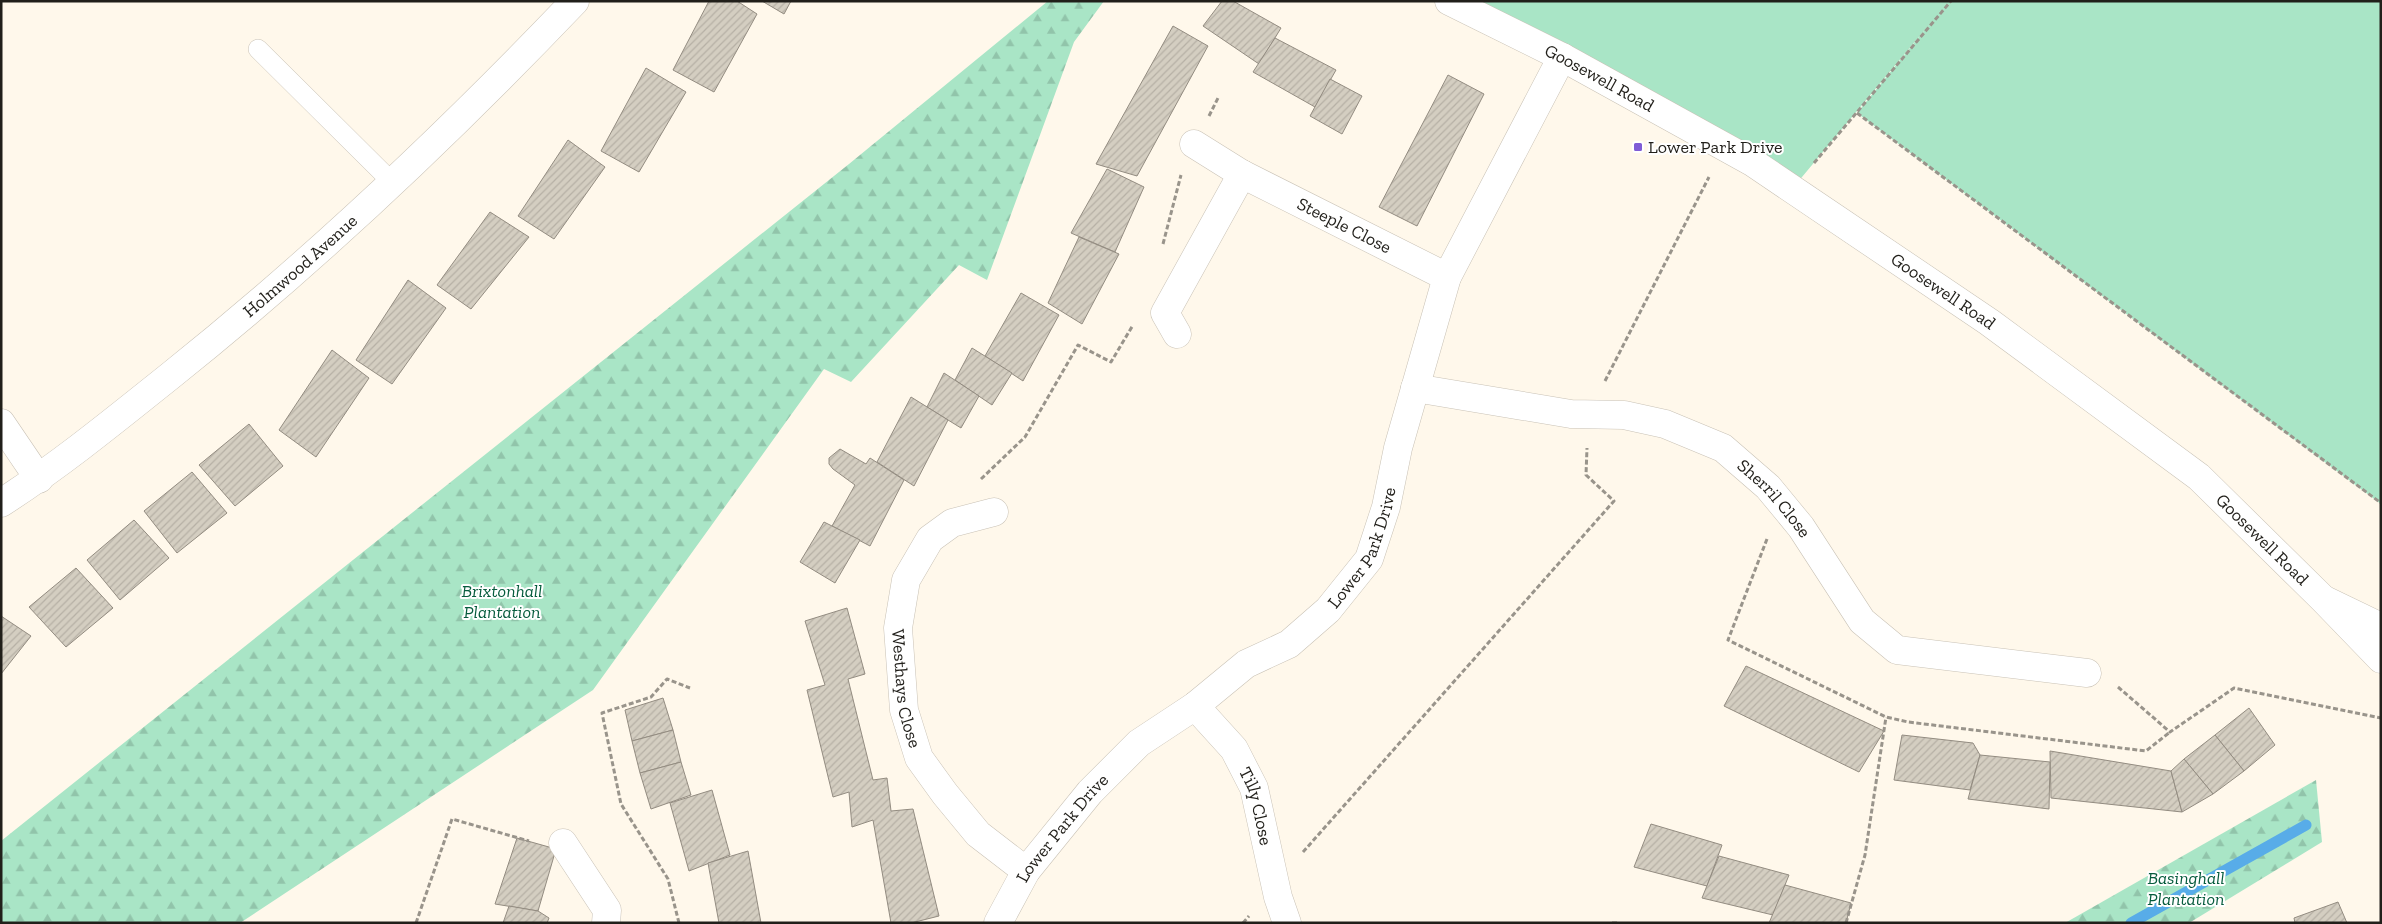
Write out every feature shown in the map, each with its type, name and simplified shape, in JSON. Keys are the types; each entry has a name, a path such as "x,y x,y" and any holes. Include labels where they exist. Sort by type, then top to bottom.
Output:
{"street":[{"name":"Holmwood Avenue","path":"1,503 39,478 232,327 393,183 519,60 575,1"},
{"name":"Goosewell Road","path":"1449,1 1562,57 1724,147 1792,189 1989,322 2199,477 2381,659"},
{"name":"Lower Park Drive","path":"998,923 1026,871 1090,792 1139,744 1195,706 1246,664 1289,644 1328,610 1369,558 1386,507 1398,448 1447,277 1562,57"},
{"name":"Steeple Close","path":"1194,144 1242,174 1447,277"},
{"path":"1171,324 1242,174"},
{"name":"Sherril Close","path":"1414,388 1571,414 1624,415 1665,424 1723,448 1768,487 1801,527 1862,621 1897,650 2087,674"},
{"path":"1,423 39,478"},
{"name":"Westhays Close","path":"994,512 952,523 930,538 906,580 898,628 904,710 919,758 945,794 978,834 1026,871"},
{"path":"2323,599 2381,627"},
{"name":"Tilly Close","path":"1195,706 1234,750 1254,788 1275,885 1287,923"},
{"path":"566,848 607,910 606,923"}],"lane":[{"path":"258,49 393,183"}],"path":[{"path":"1792,189 1951,1"},
{"path":"1160,252 1185,162 1218,98"},
{"path":"1856,113 2381,503"},
{"path":"1275,885 1614,501 1586,475 1588,414 1724,147"},
{"path":"977,482 1025,438 1078,345 1111,362 1132,325 1171,324"},
{"path":"2087,674 2094,667 2170,732 2234,688 2381,718"},
{"path":"678,923 668,879 621,804 602,713 651,697 667,679 690,688"},
{"path":"1846,923 1865,855 1886,717"},
{"path":"416,923 452,819 566,848"},
{"path":"1612,923 1619,923"}],"green space":[{"name":"Brixtonhall Plantation","path":"1048,1 1104,1 1074,42 987,280 959,265 851,382 824,369 593,690 240,923 1,923 1,841 849,164"},
{"path":"1451,1 2381,1 2381,504 1857,113 1932,21 1792,189"},
{"name":"Basinghall Plantation","path":"2316,780 2322,842 2189,923 2065,923"}],"building":[{"path":"709,1 737,1 757,14 714,92 673,70"},
{"path":"762,1 791,1 784,14"},
{"path":"1222,1 1233,1 1281,28 1259,64 1203,26"},
{"path":"1173,26 1208,46 1137,176 1096,164"},
{"path":"1275,38 1336,70 1315,107 1253,72"},
{"path":"646,68 686,92 639,172 601,151"},
{"path":"1448,75 1484,94 1417,226 1379,207"},
{"path":"1330,79 1362,96 1342,134 1310,116"},
{"path":"568,140 605,167 554,239 518,216"},
{"path":"1107,169 1144,187 1115,252 1071,233"},
{"path":"490,212 529,237 471,309 437,285"},
{"path":"1079,237 1119,254 1082,324 1048,303"},
{"path":"408,280 446,308 392,384 356,360"},
{"path":"1021,293 1059,315 1023,381 985,356"},
{"path":"972,348 1012,373 992,405 955,380"},
{"path":"332,350 369,378 316,457 279,430"},
{"path":"944,373 979,396 961,428 927,407"},
{"path":"911,397 948,420 914,486 877,462"},
{"path":"249,424 283,466 235,506 199,465"},
{"path":"840,449 866,464 870,458 904,480 870,546 832,526 855,485 829,464 829,458"},
{"path":"192,472 227,513 177,553 144,511"},
{"path":"134,520 169,558 120,600 87,560"},
{"path":"824,522 860,540 835,583 800,562"},
{"path":"76,568 113,608 66,647 29,607"},
{"path":"847,608 865,674 848,679 873,780 887,778 891,811 913,809 939,916 911,923 891,923 873,820 852,827 849,792 833,797 807,690 825,685 805,621"},
{"path":"1,616 31,636 1,674"},
{"path":"1746,666 1884,731 1859,772 1724,706"},
{"path":"663,698 673,730 632,741 625,710"},
{"path":"2249,708 2275,745 2244,771 2215,735"},
{"path":"673,730 681,762 640,773 632,741"},
{"path":"1902,735 1973,743 1980,755 1970,790 1894,780"},
{"path":"2215,735 2244,771 2213,794 2184,759"},
{"path":"2050,751 2171,771 2182,812 2051,798"},
{"path":"1980,755 2050,762 2049,809 1968,799"},
{"path":"2184,759 2213,794 2182,812 2171,771"},
{"path":"681,762 691,795 651,809 640,773"},
{"path":"712,790 730,855 689,871 670,803"},
{"path":"1651,824 1722,845 1707,886 1634,867"},
{"path":"517,838 556,849 538,911 495,904"},
{"path":"748,851 761,923 719,923 708,863"},
{"path":"1719,856 1789,875 1773,915 1702,898"},
{"path":"1785,885 1851,903 1846,923 1769,923"},
{"path":"2338,902 2347,923 2295,923 2294,918"},
{"path":"509,906 538,911 549,918 547,923 503,923"}],"waterway":[{"path":"2131,923 2306,825"}],"place":[{"name":"Lower Park Drive","path":"1638,147"}]}
